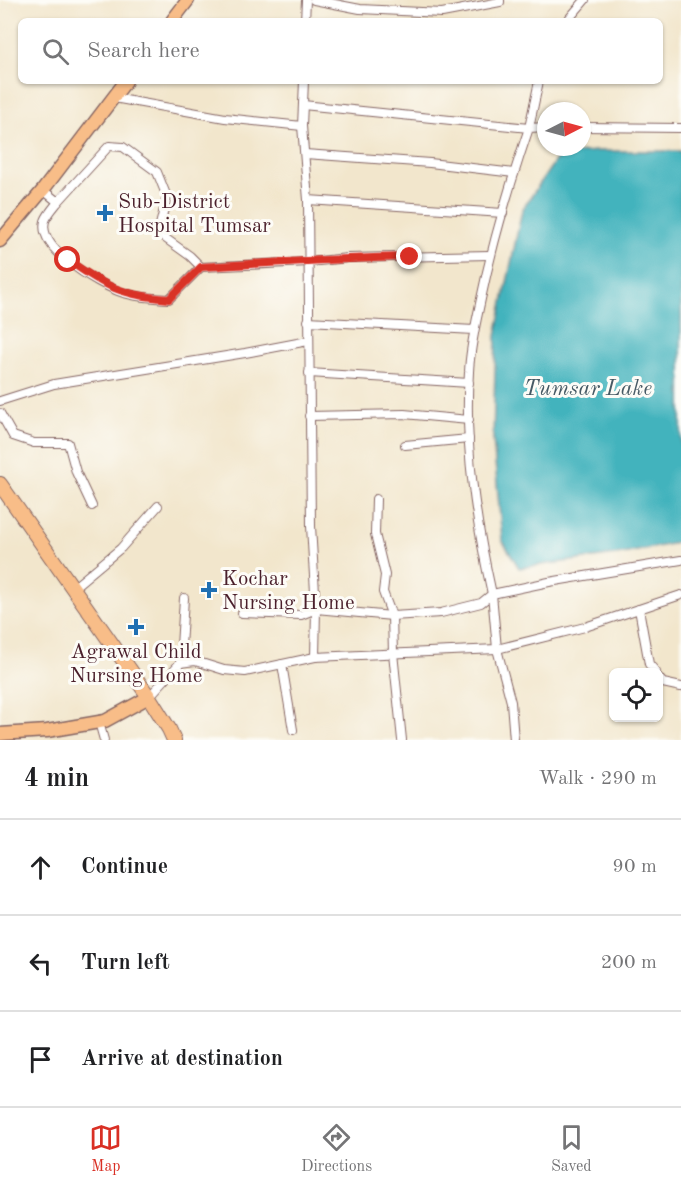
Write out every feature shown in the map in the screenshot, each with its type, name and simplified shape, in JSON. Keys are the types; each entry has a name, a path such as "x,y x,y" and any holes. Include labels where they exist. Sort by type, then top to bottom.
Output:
{"highway":[{"path":"0,484 149,697 174,740"}],"main road":[{"path":"174,18 188,0"},
{"path":"0,241 43,190 124,84"},
{"path":"0,734 47,731 105,721 149,697"}],"street":[{"path":"305,18 306,0"},
{"path":"314,0 360,9 443,17 500,2 500,0"},
{"path":"570,18 585,0"},
{"path":"304,84 302,126 308,200 309,416 311,526 316,609 315,657"},
{"path":"514,740 511,702 497,649 492,594 474,499 469,439 469,383 474,330 490,255 529,128 538,84"},
{"path":"114,98 225,117 302,126"},
{"path":"303,105 537,128"},
{"path":"591,127 681,128"},
{"path":"201,267 190,256 158,233 167,197 157,172 123,147 109,146 58,202 45,220 45,234 51,247 96,280 119,291 169,299 201,267 348,258 490,255"},
{"path":"304,154 430,163 514,173"},
{"path":"43,190 58,202"},
{"path":"308,200 502,213"},
{"path":"308,321 474,330"},
{"path":"0,401 54,384 308,341"},
{"path":"309,374 469,383"},
{"path":"0,413 13,436 34,443 68,443 76,472 92,506"},
{"path":"309,416 404,414 469,420"},
{"path":"405,445 469,439"},
{"path":"376,499 375,534 385,575 383,592 392,616 393,653 402,740"},
{"path":"73,588 121,548 158,506"},
{"path":"242,613 301,615 316,609 392,616 441,613 481,603 492,594 681,560"},
{"path":"180,663 195,662 245,672 315,657 497,649 585,627 681,595"},
{"path":"149,697 180,663 184,598"},
{"path":"639,609 649,664 652,668"},
{"path":"282,664 293,730"},
{"path":"663,683 681,687"},
{"path":"99,722 104,740"}],"water":[{"name":"Tumsar Lake","path":"591,151 681,151 681,542 623,554 519,568 502,540 493,439 496,336 522,210 558,156 591,156"}],"place":[{"name":"Sub-District Hospital Tumsar","path":"105,213"},
{"name":"Kochar Nursing Home","path":"209,590"},
{"name":"Agrawal Child Nursing Home","path":"136,627"}],"route":[{"path":"68,260 96,280 119,291 145,297 169,299 201,267 348,258 410,257"}]}
